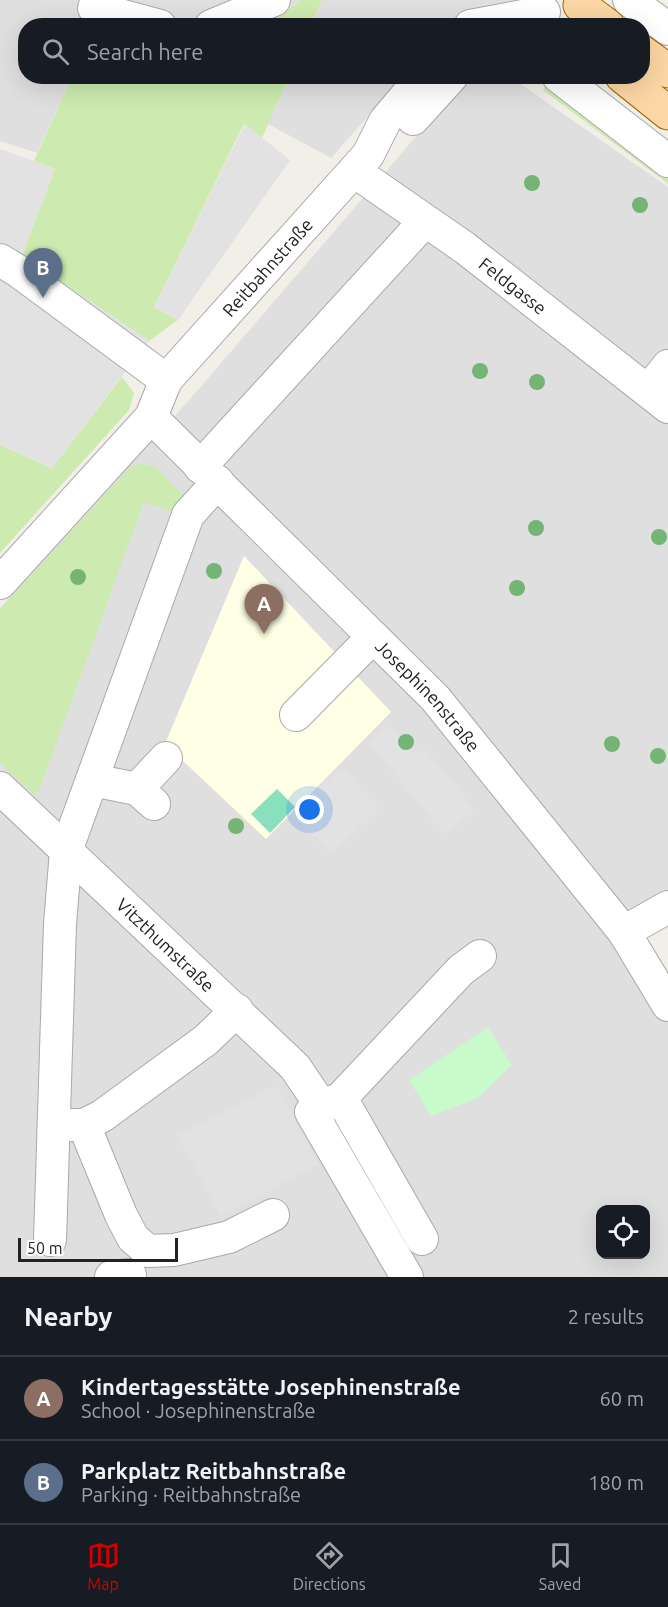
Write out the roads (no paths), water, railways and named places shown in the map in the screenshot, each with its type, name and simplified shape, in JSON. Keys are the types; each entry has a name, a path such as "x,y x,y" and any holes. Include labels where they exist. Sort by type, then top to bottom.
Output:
{"main road":[{"path":"552,8 583,18"},
{"path":"650,58 668,71"},
{"path":"632,84 668,113"}],"street":[{"path":"98,0 94,8 131,18"},
{"path":"230,18 274,0"},
{"path":"511,0 552,8"},
{"path":"629,0 668,29"},
{"path":"506,18 552,8"},
{"name":"Reitbahnstraße","path":"361,163 385,121 416,84"},
{"name":"Reitbahnstraße","path":"0,583 152,417 166,380 361,163 397,135 445,84"},
{"path":"568,84 668,161"},
{"name":"Feldgasse","path":"361,163 425,221 465,248 658,399"},
{"path":"50,1240 60,924 66,850 188,516 209,475 271,388 390,272 425,221"},
{"path":"9,266 166,380"},
{"path":"658,399 668,366"},
{"name":"Josephinenstraße","path":"152,417 435,698 624,932 668,1005"},
{"path":"296,715 374,637"},
{"path":"92,780 146,797 166,758"},
{"name":"Vitzthumstraße","path":"0,788 237,1010 332,1103 422,1239"},
{"path":"624,932 668,907"},
{"path":"407,1277 311,1112 332,1103 461,970 480,956"},
{"path":"53,1125 84,1125 102,1116 206,1040 237,1010"},
{"path":"84,1125 121,1215 133,1238 148,1251 174,1250 229,1237 273,1215"}],"tunnel":[{"path":"515,0 543,18"}],"place":[{"name":"Parkplatz Reitbahnstraße","path":"43,298"},
{"name":"Kindertagesstätte Josephinenstraße","path":"264,634"}]}
